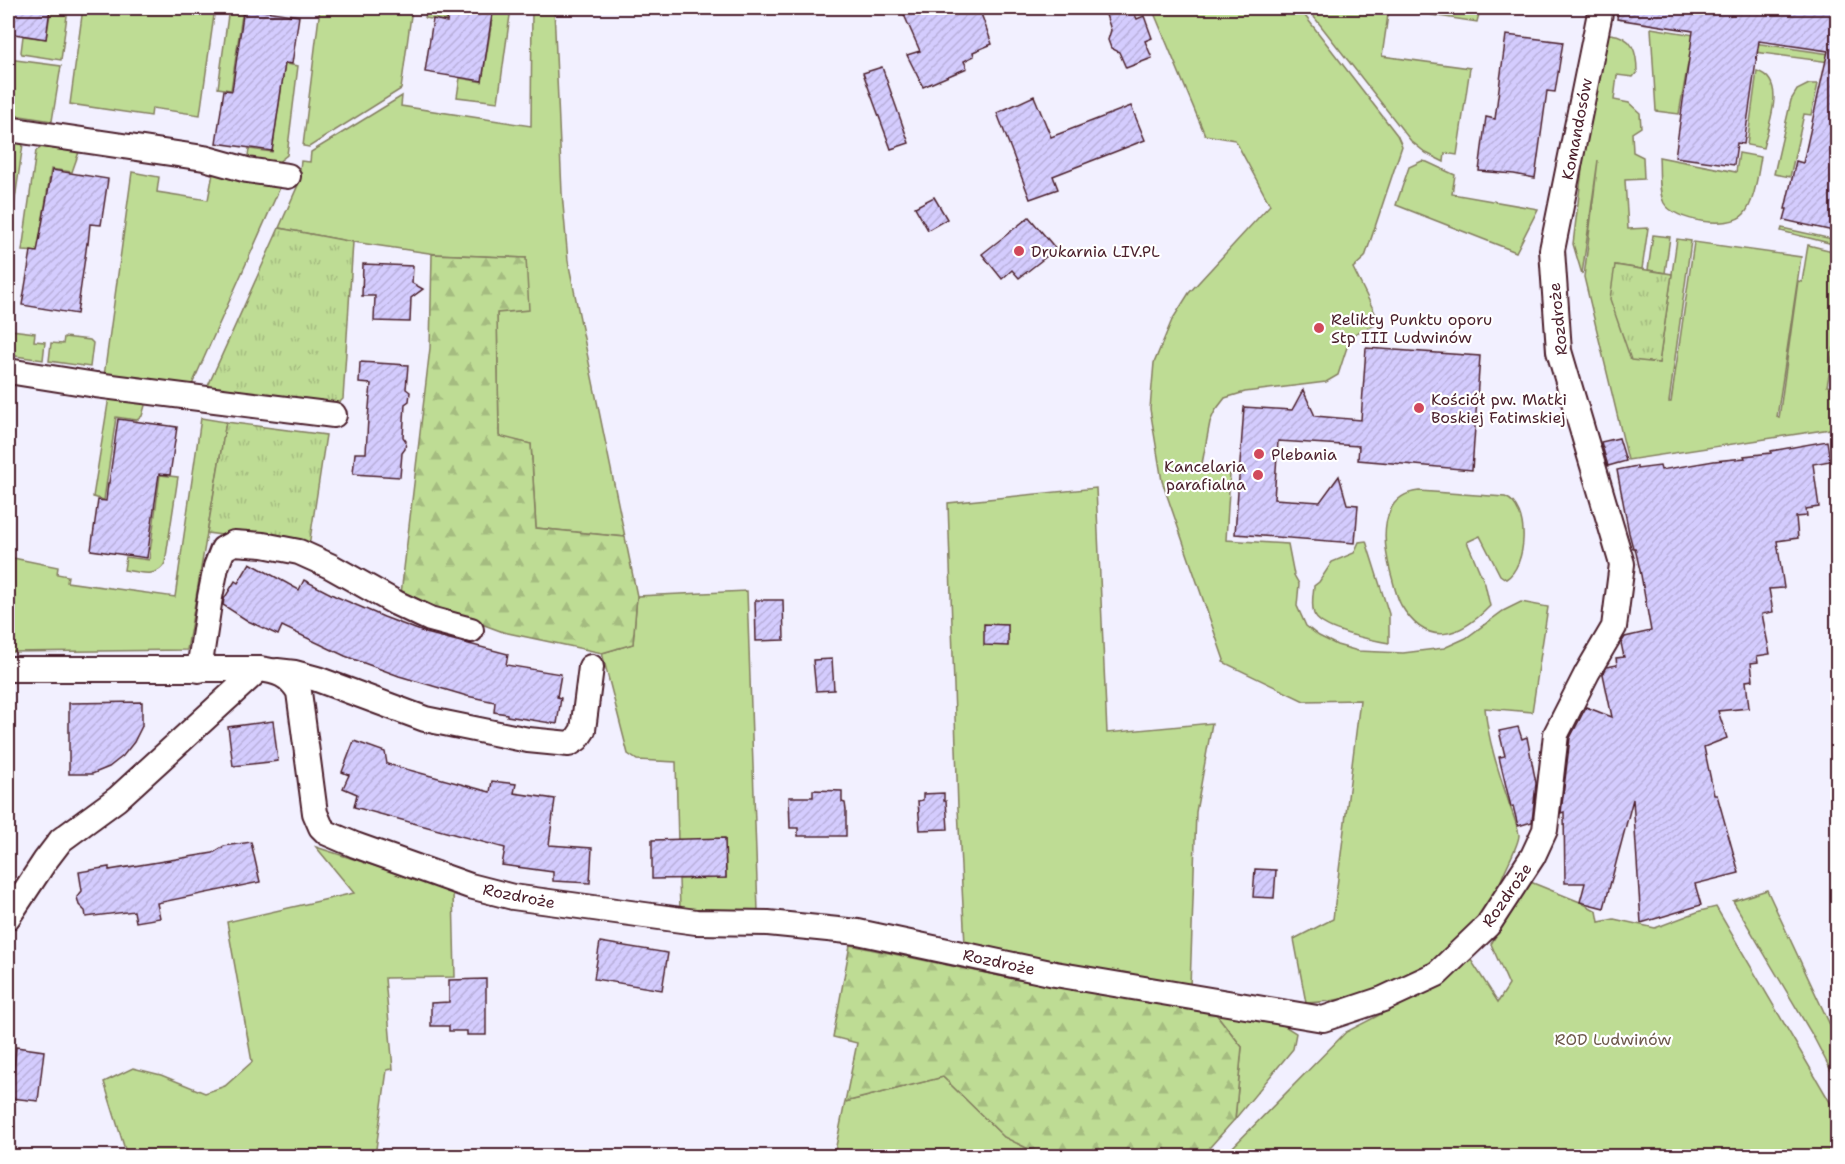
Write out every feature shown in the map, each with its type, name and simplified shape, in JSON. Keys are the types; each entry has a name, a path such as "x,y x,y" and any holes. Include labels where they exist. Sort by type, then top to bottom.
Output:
{"street":[{"name":"Komandosów","path":"1552,250 1601,8"},
{"path":"8,129 204,158 247,170 288,176"},
{"name":"Rozdroże","path":"267,670 291,681 301,697 315,813 321,827 355,845 470,886 513,897 696,922 768,923 858,932 1055,974 1311,1018 1323,1019 1343,1013 1383,999 1437,974 1488,925 1533,856 1545,830 1556,734 1587,672 1614,627 1622,564 1559,351 1552,250"},
{"path":"8,371 118,388 334,415"},
{"path":"199,670 216,567 223,549 234,543 263,544 299,552 430,619 471,630"},
{"path":"8,669 267,670 295,673 317,679 425,720 528,740 569,744 577,739 583,730 591,668"},
{"path":"8,917 61,840 117,799 267,670"}],"green space":[{"path":"51,8 68,8 61,60 22,54 23,36 46,39"},
{"path":"83,8 215,8 200,115 152,108 151,116 70,104"},
{"path":"229,8 243,8 231,90 218,88"},
{"path":"320,8 412,8 401,89 309,147 303,146"},
{"path":"427,8 448,8 446,21 425,18"},
{"path":"494,8 511,8 498,102 457,97 460,78 482,82"},
{"path":"532,8 554,8 562,193 568,261 625,537 536,528 531,444 499,437 497,313 526,258 436,254 279,228 298,185 301,161 310,162 311,152 402,96 401,106 531,126"},
{"path":"1152,8 1299,8 1397,135 1402,146 1365,257 1353,268 1380,323 1356,333 1348,344 1338,375 1326,382 1245,392 1225,398 1210,422 1201,469 1230,474 1226,540 1288,544 1294,575 1299,584 1297,606 1306,626 1337,645 1358,651 1403,653 1444,648 1466,638 1503,611 1521,602 1548,607 1532,712 1485,708 1494,755 1519,835 1490,904 1467,933 1427,966 1405,978 1357,996 1306,1003 1294,939 1333,919 1360,700 1304,701 1223,662 1162,481 1150,409 1154,363 1172,320 1189,293 1270,205 1235,140 1205,135"},
{"path":"1307,8 1389,8 1382,56 1470,68 1457,155 1445,153 1444,162 1426,153 1411,141"},
{"path":"1418,8 1472,8 1471,13 1479,14 1477,22 1432,15"},
{"path":"1651,28 1701,36 1688,63 1679,114 1656,111"},
{"path":"1610,34 1624,38 1635,52 1637,72 1633,77 1617,75 1614,100 1629,103 1640,113 1641,127 1632,133 1633,152 1643,157 1644,179 1625,180 1628,229 1648,228 1642,269 1615,265 1631,359 1659,363 1677,239 1691,241 1669,402 1671,402 1694,242 1801,257 1777,417 1779,418 1798,281 1802,282 1808,245 1837,252 1837,348 1834,348 1827,386 1837,388 1837,428 1628,460 1584,277 1598,160 1582,274 1573,244 1597,46 1604,36"},
{"path":"1733,40 1837,55 1837,63 1732,49"},
{"path":"8,59 61,66 52,121 8,114"},
{"path":"285,64 298,66 287,155 277,163 247,163 249,149 272,152"},
{"path":"1757,71 1766,76 1772,84 1774,94 1774,105 1763,148 1747,145"},
{"path":"1809,84 1818,84 1811,115 1804,114 1790,177 1774,174 1791,100 1797,90"},
{"path":"8,142 23,144 8,248"},
{"path":"42,147 79,152 72,172 51,169 40,236 41,252 22,251 36,151"},
{"path":"1739,153 1761,157 1751,202 1744,214 1737,219 1715,222 1690,219 1679,215 1664,203 1660,187 1659,157 1736,172"},
{"path":"1422,161 1455,175 1452,194 1538,209 1516,252 1396,205 1409,167"},
{"path":"132,172 159,177 157,192 208,200 213,173 282,183 191,387 104,376"},
{"path":"279,228 353,242 343,399 338,404 208,386"},
{"path":"1782,228 1837,240 1837,245 1781,231"},
{"path":"1653,235 1670,237 1665,273 1648,270"},
{"path":"432,254 526,258 529,310 497,313 499,436 531,444 536,528 625,537 637,596 633,644 602,653 503,632 401,594 430,348"},
{"path":"1615,265 1672,274 1659,363 1631,360 1610,299"},
{"path":"11,330 35,333 34,341 45,342 43,360 8,355 8,332"},
{"path":"64,337 90,340 93,343 90,367 49,361 51,343 63,344"},
{"path":"109,397 146,402 142,416 137,420 116,417 104,500 93,497"},
{"path":"201,418 226,422 187,650 8,652 8,557 58,567 57,574 68,576 67,582 175,597"},
{"path":"226,422 326,435 309,546 207,533"},
{"path":"160,475 178,477 165,563 162,568 152,573 124,570 126,557 149,560"},
{"path":"1096,488 1107,733 1212,723 1196,812 1190,987 965,945 948,503"},
{"path":"1419,491 1505,497 1519,512 1522,524 1522,550 1518,563 1506,579 1500,575 1480,536 1467,542 1485,584 1490,606 1467,625 1444,634 1433,633 1422,628 1411,619 1398,598 1387,559 1385,534 1390,511 1402,497"},
{"path":"1366,541 1389,614 1389,643 1336,630 1319,620 1313,611 1314,586 1332,562 1354,553 1359,542"},
{"path":"747,591 758,911 680,909 679,879 726,878 725,839 678,844 676,762 637,760 628,754 602,653 633,644 637,596"},
{"path":"316,847 453,891 455,977 385,978 393,1069 387,1070 375,1156 127,1156 104,1082 133,1068 161,1075 205,1093 225,1086 252,1062 227,922 354,893"},
{"name":"ROD Ludwinów","path":"1528,881 1597,911 1599,922 1614,919 1655,928 1716,907 1837,1114 1837,1156 1224,1156 1346,1032 1444,982 1471,960 1498,1002 1509,985 1491,944"},
{"path":"1767,890 1832,1029 1837,1027 1837,1082 1813,1036 1733,901"},
{"path":"850,945 1024,981 1213,1010 1242,1047 1235,1119 1202,1156 1043,1156 1004,1137 943,1077 845,1102 857,1043 833,1037"},
{"path":"1213,1010 1280,1023 1296,1033 1293,1049 1235,1119 1242,1047"},
{"path":"943,1077 1004,1137 1043,1156 834,1156 845,1102"}],"building":[{"path":"8,8 50,8 46,39 8,33"},
{"path":"244,8 299,16 292,64 285,63 272,151 216,143 224,90 232,91"},
{"path":"449,8 493,8 482,81 425,72 433,19 447,22"},
{"path":"901,8 979,8 992,44 973,52 974,56 964,61 967,68 923,87 907,55 920,51"},
{"path":"1124,8 1132,8 1137,19 1144,16 1152,38 1145,41 1152,58 1126,68 1119,52 1111,48 1108,40 1111,30 1106,15"},
{"path":"1618,8 1838,8 1838,232 1784,220 1796,161 1803,163 1828,51 1759,41 1744,144 1737,143 1734,165 1675,157 1693,31 1617,19"},
{"path":"1506,35 1563,42 1555,92 1547,91 1535,178 1479,171 1486,117 1495,119"},
{"path":"882,67 909,143 891,149 863,73"},
{"path":"1034,96 1051,137 1131,106 1145,140 1053,176 1058,189 1030,199 997,113"},
{"path":"52,170 108,179 101,225 90,224 77,314 22,305 31,251 37,252"},
{"path":"934,197 947,219 928,230 915,207"},
{"name":"Drukarnia LIV.PL","path":"1029,217 1056,249 1019,278 1012,270 1002,279 982,254"},
{"path":"363,264 413,266 412,283 423,289 411,298 410,322 374,321 375,296 362,296"},
{"path":"1366,348 1480,356 1472,470 1358,460 1359,446 1278,441 1274,499 1320,502 1339,476 1347,504 1358,505 1355,543 1235,534 1244,407 1292,410 1303,390 1315,416 1361,420"},
{"path":"360,362 408,365 406,389 410,392 409,401 405,404 403,437 406,441 402,453 400,477 353,474 355,453 366,453 371,384 359,383"},
{"path":"118,419 177,427 170,475 159,474 147,558 91,550 98,500 106,501"},
{"path":"1619,438 1626,461 1608,466 1601,442"},
{"path":"1827,441 1830,461 1813,464 1819,507 1806,509 1807,516 1796,517 1798,538 1777,541 1784,588 1769,589 1773,612 1762,614 1770,654 1757,656 1758,662 1751,663 1753,680 1746,681 1749,708 1718,711 1727,738 1704,747 1714,795 1717,795 1739,873 1695,884 1701,905 1641,923 1633,799 1604,908 1580,902 1585,883 1565,883 1564,812 1561,813 1570,738 1586,707 1612,717 1603,674 1607,667 1617,665 1616,658 1624,657 1621,643 1625,637 1651,631 1617,470 1637,466 1637,469 1660,466 1661,470 1745,458 1744,456 1771,453 1771,451"},
{"path":"250,563 299,590 304,580 335,596 426,633 508,654 506,665 561,674 557,697 561,698 557,724 494,712 495,702 399,676 345,656 282,626 278,635 248,621 223,605 235,581 238,583"},
{"path":"755,600 783,600 784,640 756,641"},
{"path":"984,624 1008,625 1008,646 984,645"},
{"path":"832,659 834,690 816,691 813,660"},
{"path":"142,702 142,726 134,742 123,756 109,767 92,774 69,774 69,703"},
{"path":"273,721 278,761 233,766 228,727"},
{"path":"1518,727 1522,739 1527,737 1536,783 1532,822 1518,826 1499,757 1505,756 1499,731"},
{"path":"354,741 385,752 387,764 490,792 492,781 516,784 514,793 555,799 549,845 592,848 590,883 553,881 553,872 502,865 505,848 354,807 357,794 343,788 349,775 342,772"},
{"path":"813,790 842,791 842,802 845,803 846,810 846,836 798,836 798,828 790,828 789,797 813,797"},
{"path":"944,793 948,829 920,830 918,801 923,800 923,794"},
{"path":"725,838 726,878 652,879 652,840"},
{"path":"251,842 260,882 157,903 160,918 136,922 134,911 86,917 85,911 79,905 77,897 82,891 79,872 109,867 109,870 213,853 224,846"},
{"path":"1255,869 1276,870 1274,898 1253,897"},
{"path":"600,942 668,953 662,990 594,979"},
{"path":"486,979 486,1035 467,1035 467,1031 449,1031 449,1026 431,1026 431,1003 449,1002 449,980"},
{"path":"16,1047 44,1051 38,1101 11,1098"}],"place":[{"name":"Drukarnia LIV.PL","path":"1019,251"},
{"name":"Relikty Punktu oporu Stp III Ludwinów","path":"1319,328"},
{"name":"Kościół pw. Matki Boskiej Fatimskiej","path":"1419,408"},
{"name":"Plebania","path":"1259,454"},
{"name":"Kancelaria parafialna","path":"1258,475"}]}
